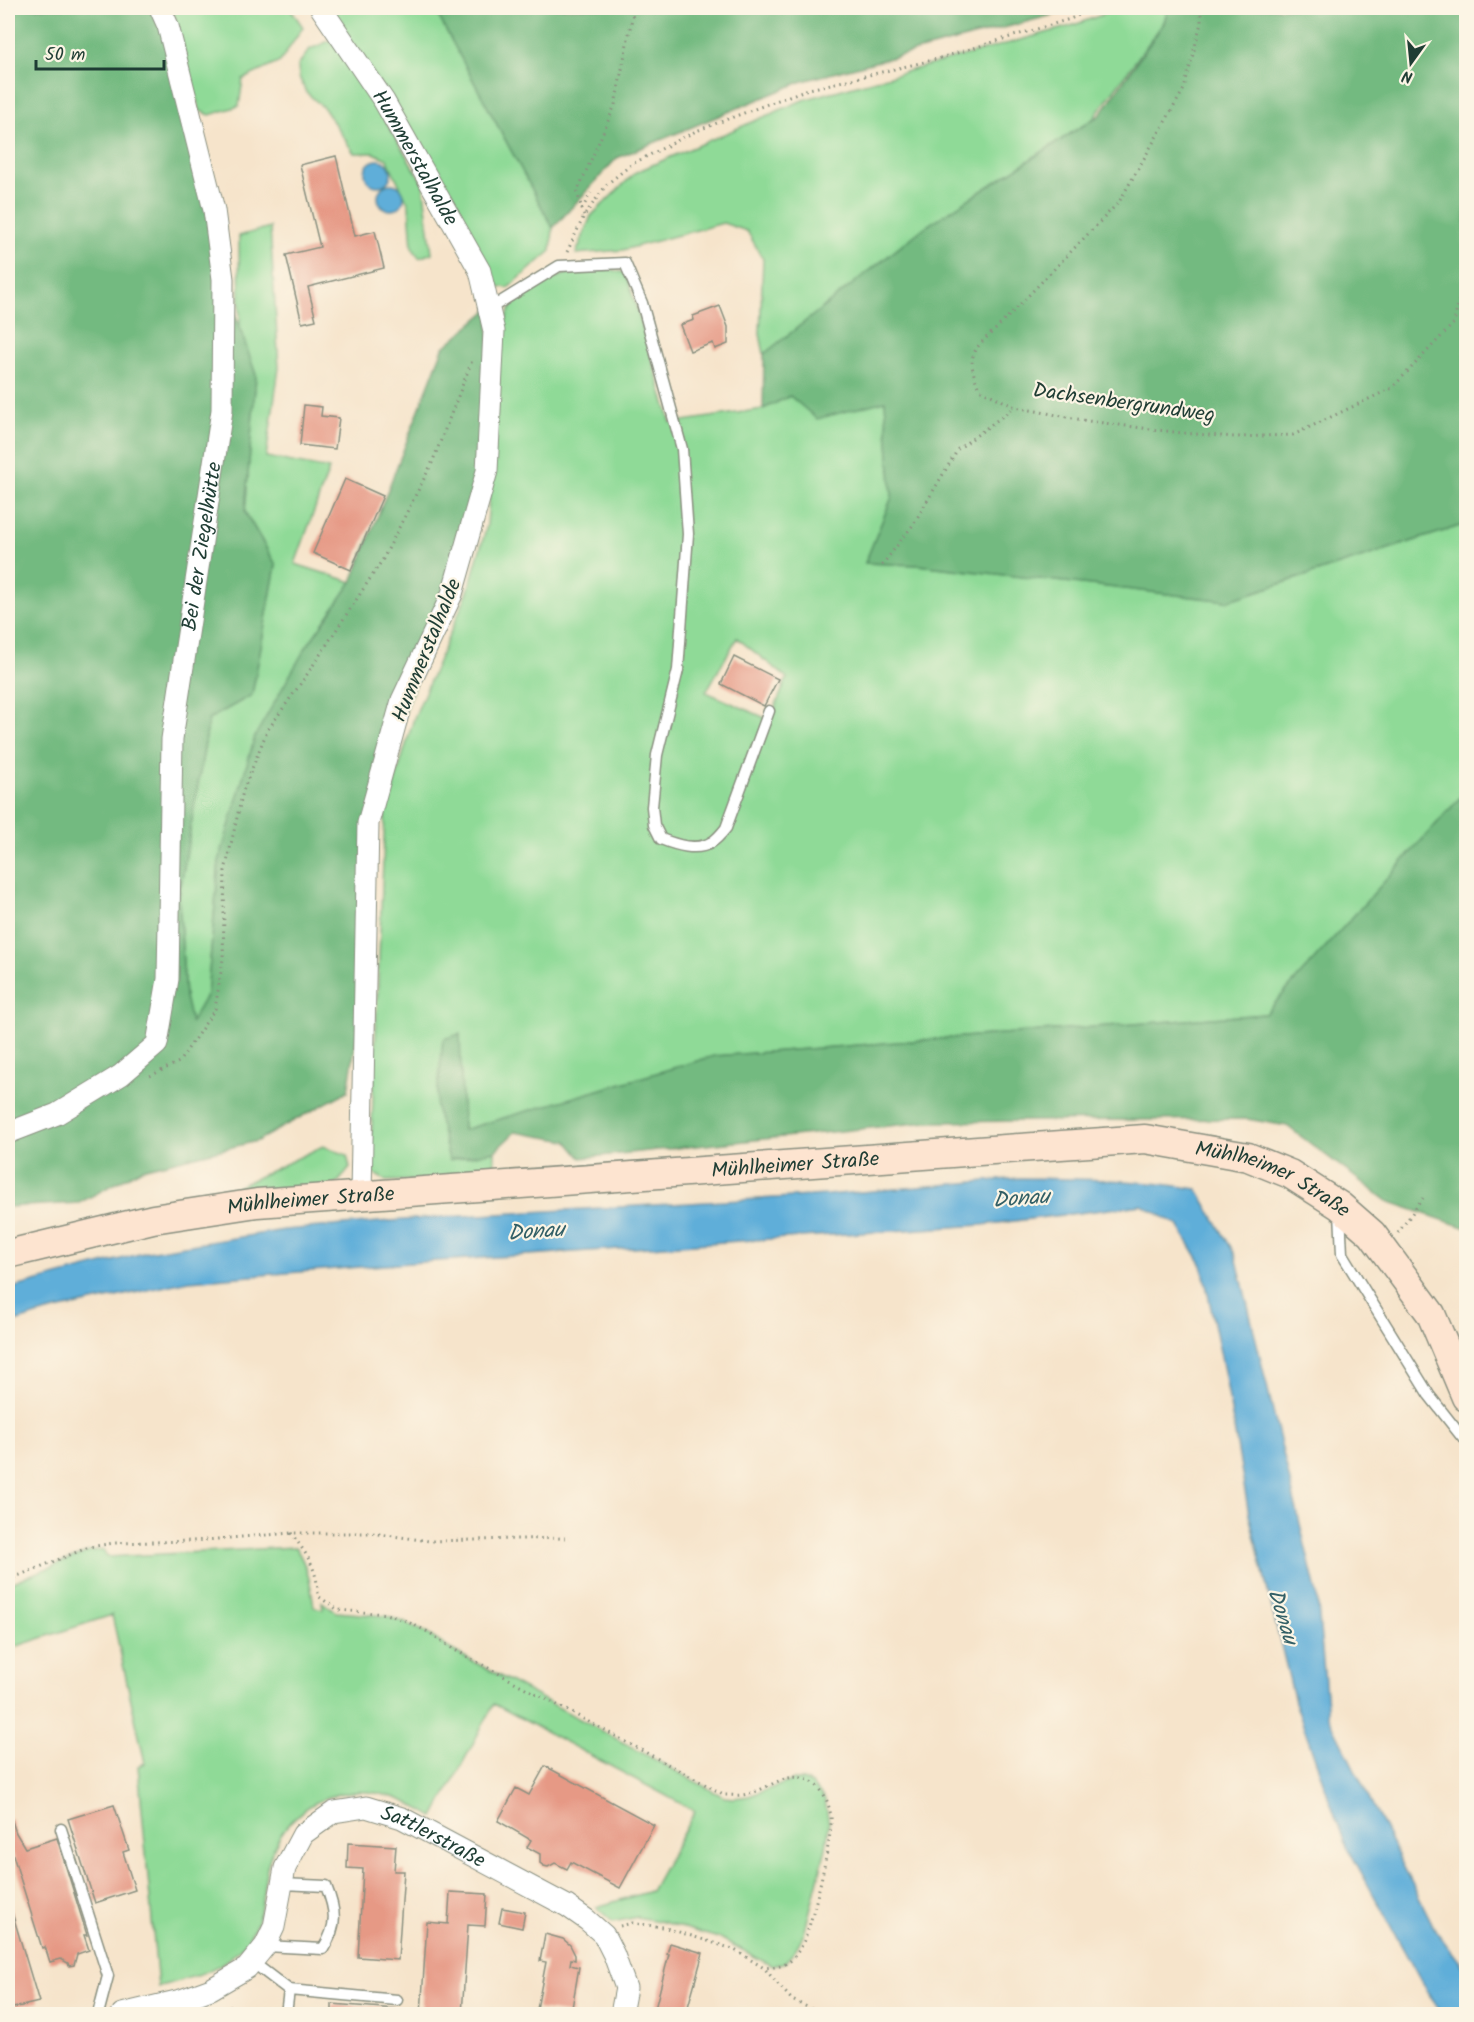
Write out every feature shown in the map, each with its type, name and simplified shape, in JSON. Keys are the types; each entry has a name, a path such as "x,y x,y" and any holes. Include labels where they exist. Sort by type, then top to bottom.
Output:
{"main road":[{"name":"Mühlheimer Straße","path":"8,1254 153,1219 257,1203 1145,1139 1248,1157 1290,1174 1340,1206 1372,1234 1431,1314 1467,1397"}],"street":[{"name":"Bei der Ziegelhütte","path":"8,1133 57,1114 121,1075 157,1044 168,979 172,739 222,410 223,279 214,210 168,27 160,8"},
{"name":"Hummerstalhalde","path":"321,8 384,101 480,271 494,331 487,471 452,594 402,700 368,823 362,1195"},
{"name":"Sattlerstraße","path":"258,1954 274,1927 285,1868 303,1834 334,1812 366,1808 402,1818 567,1906 587,1920 604,1935 626,1988 621,2014"},
{"path":"122,2014 181,2000 211,1989 247,1968 258,1954"}],"lane":[{"path":"489,309 559,266 625,263 642,303 682,449 688,534 678,670 657,755 653,797 654,825 660,839 675,845 695,847 712,843 726,828 769,711"},
{"path":"1340,1206 1342,1254 1429,1395 1462,1437 1467,1439"},
{"path":"61,1829 108,1976 98,2014"},
{"path":"258,1954 323,1949 332,1934 334,1908 326,1886 282,1884"},
{"path":"258,1954 289,1990 397,2000"},
{"path":"286,2014 289,1990"}],"path":[{"path":"584,216 578,192 615,105 634,8"},
{"path":"559,266 584,216 606,184 632,164 696,131 805,90 937,59 1070,19 1095,8"},
{"name":"Dachsenbergrundweg","path":"1200,8 1201,22 1184,89 1119,201 997,328 975,347 970,368 979,389 1015,406 1088,421 1182,433 1235,436 1293,435 1392,388 1454,323 1467,265"},
{"path":"582,209 591,193"},
{"path":"142,1080 179,1062 215,1009 223,959 225,871 243,791 267,731 383,559 432,463 473,358"},
{"path":"882,565 913,525 958,449 1015,406"},
{"path":"1390,1260 1397,1234 1423,1198"},
{"path":"291,1533 309,1556 318,1583 318,1596 338,1610 386,1614 406,1621 430,1633 453,1649 724,1796 747,1794 788,1777 801,1778 820,1788 829,1806 832,1820 806,1936 799,1951 789,1963 764,1968"},
{"path":"8,1580 89,1547 114,1544 193,1541 291,1533 372,1533 429,1541 565,1538"},
{"path":"604,1935 633,1923 663,1927 733,1950 764,1968 792,2000 822,2014"}],"green space":[{"path":"8,8 160,8 223,279 256,375 245,512 276,565 252,695 209,719 179,897 185,997 191,1022 207,994 219,861 255,736 305,649 352,582 443,348 489,309 487,471 368,823 366,976 348,1091 257,1141 142,1169 79,1203 8,1207"},
{"path":"172,8 290,8 303,27 280,62 243,79 239,106 210,115 200,111"},
{"path":"325,8 434,8 553,228 551,251 508,288 496,286 383,89"},
{"path":"434,8 1079,8 803,81 617,158 553,228"},
{"path":"1121,8 1168,8 1164,22 1093,119 925,227 764,354 760,334 763,259 747,231 723,223 623,250 576,254 591,216 636,172 803,100 1071,26"},
{"path":"1168,8 1466,8 1466,524 1227,601 919,565 865,563 892,497 885,401 817,419 790,396 763,409 764,354 925,227 1100,115 1164,23"},
{"path":"329,41 340,47 423,183 432,253 419,258 412,247 409,205 387,159 374,153 354,153 324,108 306,92 299,77 298,65 310,49"},
{"path":"270,227 279,368 266,457 329,469 295,564 352,582 305,649 219,861 207,994 191,1023 185,997 179,897 209,719 252,695 276,565 245,512 256,375 240,330 239,236"},
{"path":"608,269 626,273 671,423 763,409 790,396 817,418 885,400 892,497 865,563 919,565 1227,601 1466,524 1466,791 1266,1014 714,1056 463,1130 459,1035 449,1160 495,1151 494,1179 386,1181 370,1171 385,815 414,718 468,591 487,525 502,329 511,307 534,286 576,270","holes":["737,638 787,678 770,720 706,692"]},
{"path":"1466,791 1466,1228 1387,1201 1287,1126 1247,1119 927,1122 581,1158 567,1141 515,1132 495,1151 449,1160 436,1107 443,1039 460,1034 463,1130 714,1056 1265,1014"},
{"path":"323,1146 347,1155 350,1168 333,1188 179,1202 233,1189"},
{"path":"295,1547 306,1569 314,1607 323,1609 322,1602 336,1612 386,1616 403,1622 724,1797 749,1796 794,1780 803,1780 812,1784 825,1800 829,1824 826,1848 804,1934 794,1952 785,1962 772,1966 722,1939 659,1921 637,1917 613,1922 596,1907 651,1891 695,1811 494,1704 434,1817 393,1797 372,1793 352,1792 316,1803 300,1813 286,1827 276,1844 268,1864 257,1922 238,1952 206,1972 158,1987 138,1766 145,1763 112,1615 8,1649 8,1584 88,1552 103,1549 107,1557"}],"water":[{"path":"378,160 387,164 391,173 387,182 378,186 369,182 365,173 369,164"},
{"path":"391,184 400,188 404,197 400,206 391,210 382,206 378,197 382,188"},
{"name":"Donau","path":"1020,1178 1131,1181 1197,1189 1236,1256 1317,1595 1328,1716 1436,1931 1466,1970 1466,2014 1443,2014 1428,1994 1344,1841 1295,1702 1249,1514 1225,1376 1202,1265 1178,1225 1142,1205 982,1225 422,1262 189,1281 47,1312 8,1324 8,1289 147,1252 284,1230 427,1218 827,1195"}],"building":[{"path":"336,156 355,236 375,231 384,268 308,287 316,320 302,323 286,255 320,247 300,165"},
{"path":"720,306 728,327 728,344 715,349 713,343 690,351 680,325 694,320 693,316"},
{"path":"304,405 322,407 321,416 339,418 335,449 300,445"},
{"path":"345,479 383,496 351,570 313,553"},
{"path":"734,657 778,679 764,706 721,684"},
{"path":"545,1766 654,1825 620,1888 571,1862 567,1869 555,1863 548,1867 544,1866 540,1863 540,1854 527,1847 531,1840 498,1821 516,1788 529,1795"},
{"path":"114,1805 129,1850 123,1852 135,1890 95,1903 68,1819"},
{"path":"11,1818 16,1833 25,1848 57,1838 87,1935 84,1935 89,1950 77,1954 74,1965 69,1966 61,1959 50,1962 45,1947 42,1948 12,1852 8,1854 8,1820"},
{"path":"348,1843 396,1846 394,1871 404,1871 398,1960 358,1957 363,1869 347,1868"},
{"path":"450,1892 487,1894 485,1926 468,1925 462,2014 421,2014 427,1922 448,1924"},
{"path":"8,1899 39,2002 13,2008 11,1999 8,2000"},
{"path":"502,1908 525,1912 522,1928 499,1923"},
{"path":"545,1934 563,1939 570,1945 575,1960 571,1959 570,1965 579,1967 571,2014 537,2009 546,1962 540,1961"},
{"path":"670,1943 703,1953 686,2014 655,2009"},
{"path":"332,2004 396,2009 396,2014 332,2014"}]}
